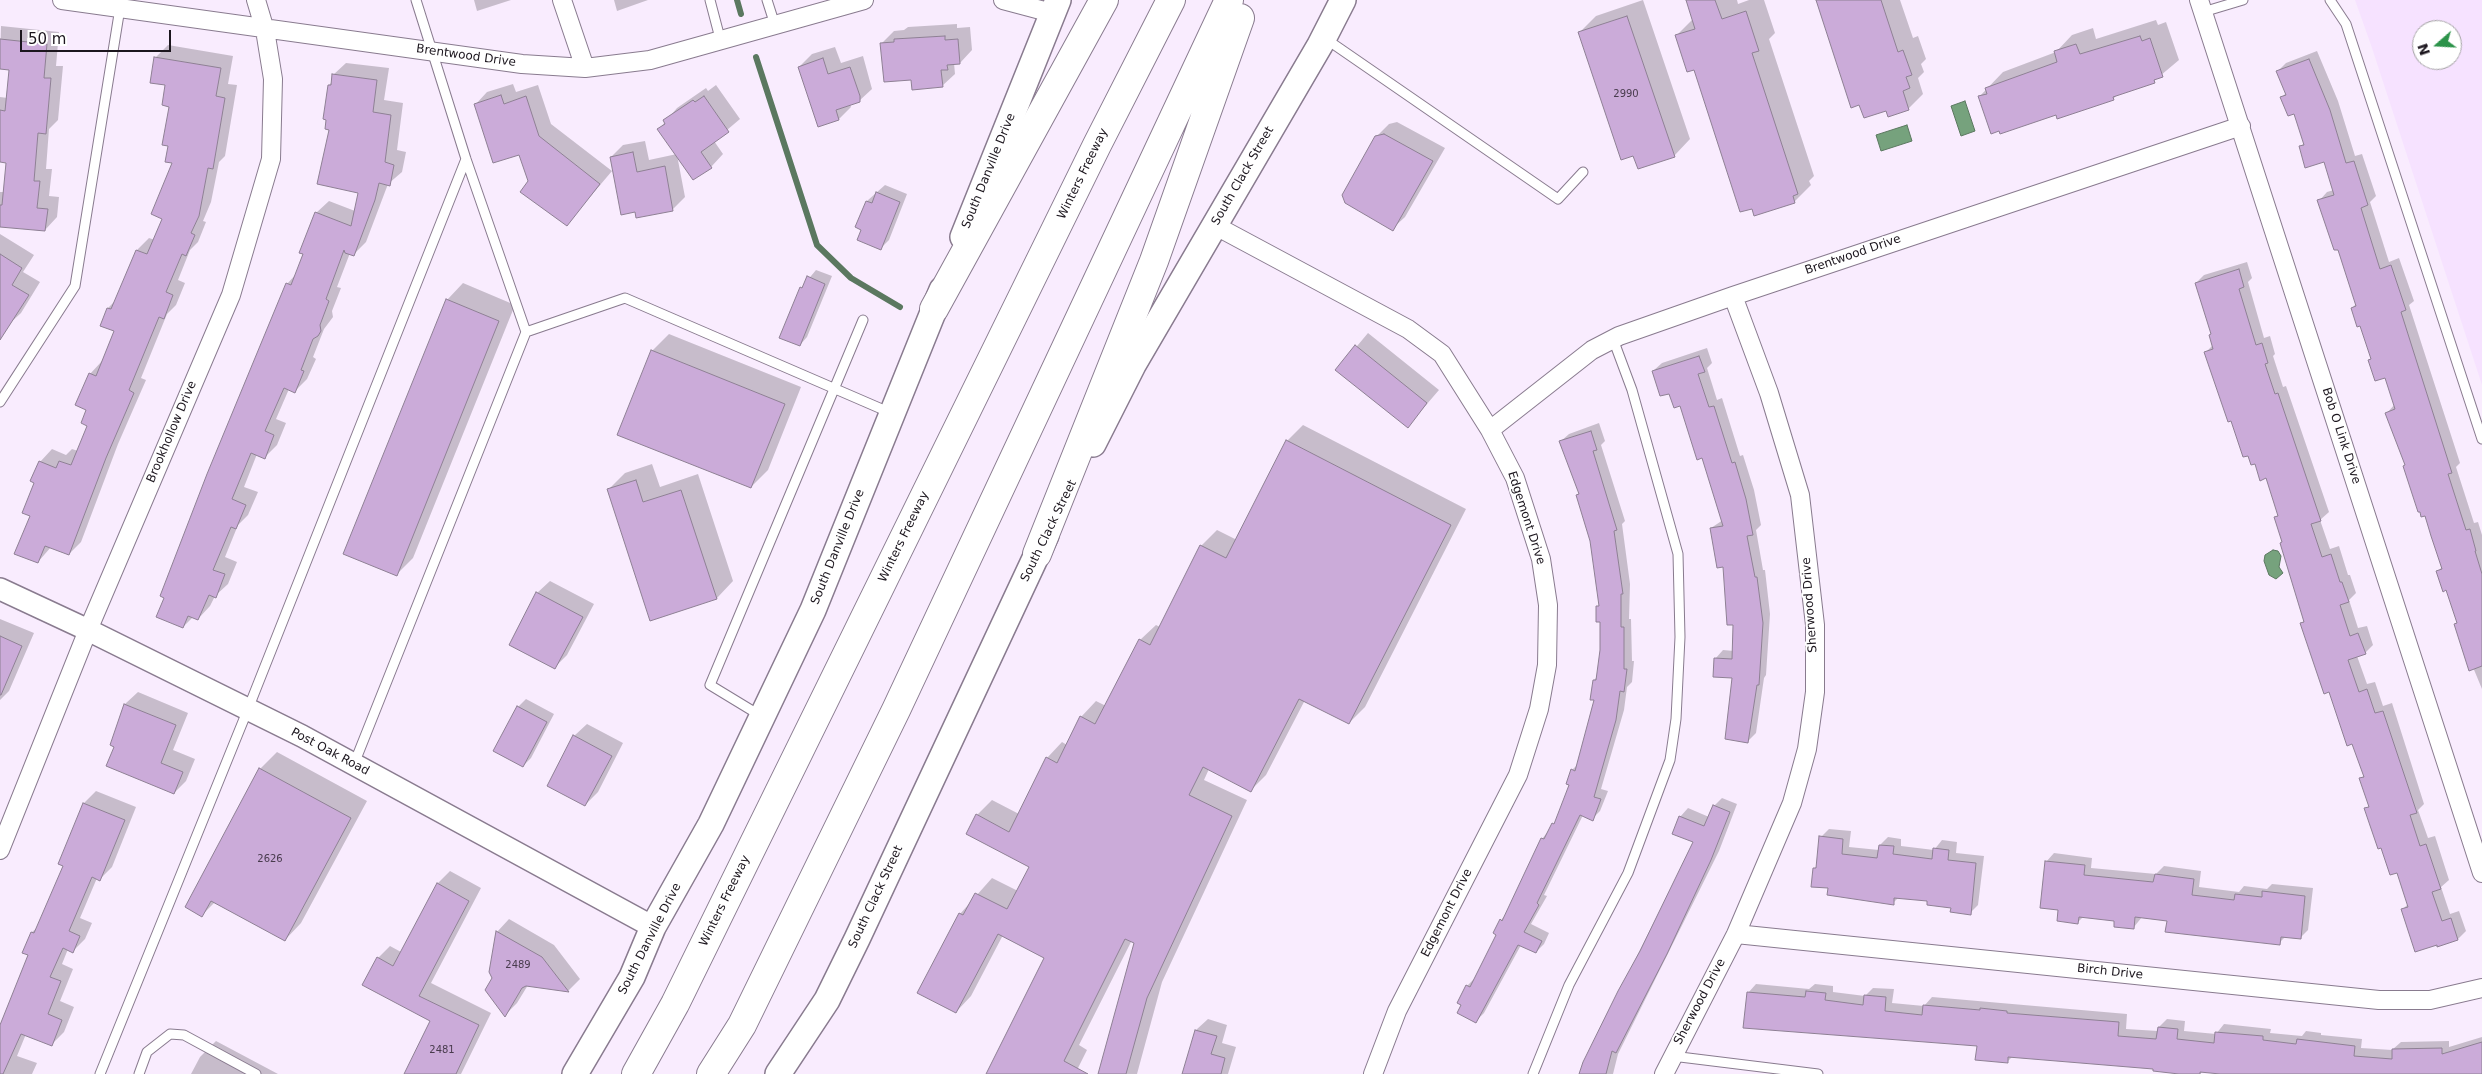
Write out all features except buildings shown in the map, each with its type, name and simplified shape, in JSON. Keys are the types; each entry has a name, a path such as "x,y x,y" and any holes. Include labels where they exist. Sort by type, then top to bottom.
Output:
{"highway":[{"path":"934,309 1104,0"},
{"name":"Winters Freeway","path":"636,1074 675,1004 1080,180 1171,0"},
{"path":"711,1074 742,1025 892,719 1229,0"},
{"path":"1037,554 1154,261 1227,50 1247,0"}],"main road":[{"name":"South Clack Street","path":"778,1074 827,1000 1037,554 1133,365 1324,37 1343,0"},
{"name":"South Danville Drive","path":"575,1074 632,977 654,927 711,824 812,610 1055,6"}],"street":[{"name":"Brentwood Drive","path":"62,0 110,5 265,30 522,64 585,68 650,60 721,42 864,0"},
{"name":"Brookhollow Drive","path":"0,850 88,630 231,295 272,150 274,88 265,30 256,0"},
{"path":"562,0 585,68"},
{"path":"1003,0 1055,6"},
{"name":"Bob O Link Drive","path":"2201,6 2482,873"},
{"name":"Brentwood Drive","path":"1490,430 1592,350 1613,339 1733,296 2241,126"},
{"name":"Edgemont Drive","path":"1214,225 1408,329 1442,354 1490,430 1515,478 1541,559 1548,605 1547,665 1538,709 1518,775 1397,1011 1373,1074"},
{"name":"Sherwood Drive","path":"1664,1074 1736,934 1792,803 1808,749 1815,692 1815,625 1800,495 1769,394 1733,296"},
{"name":"Post Oak Road","path":"0,589 88,630 354,764 654,927"},
{"name":"Birch Drive","path":"1736,934 2379,1000 2430,1000 2482,988"}],"lane":[{"path":"354,764 526,332 466,159 416,0"},
{"path":"710,0 721,42"},
{"path":"767,0 775,25"},
{"path":"2201,6 2243,0"},
{"path":"2330,0 2346,24 2482,439"},
{"path":"0,402 75,286 110,5"},
{"path":"1324,37 1558,199 1584,172"},
{"path":"100,1074 248,710 466,159"},
{"path":"526,332 625,298 892,413"},
{"path":"762,716 710,685 863,320"},
{"path":"1532,1074 1569,985 1628,874 1670,760 1676,719 1680,637 1678,554 1637,407 1613,339"},
{"path":"139,1074 147,1052 170,1034 184,1036 256,1074"},
{"path":"1672,1056 1818,1074"}],"shaded area":[{"path":"2355,0 2482,0 2482,385 2371,45"},
{"path":"1965,101 1975,131 1961,136 1951,106"},
{"path":"1907,125 1912,141 1881,151 1876,135"},
{"path":"2273,550 2278,551 2281,556 2279,567 2283,573 2276,579 2269,575 2264,561 2265,555"}],"waterway":[{"path":"737,0 741,14"},
{"path":"756,57 817,245 851,278 900,307"}]}
